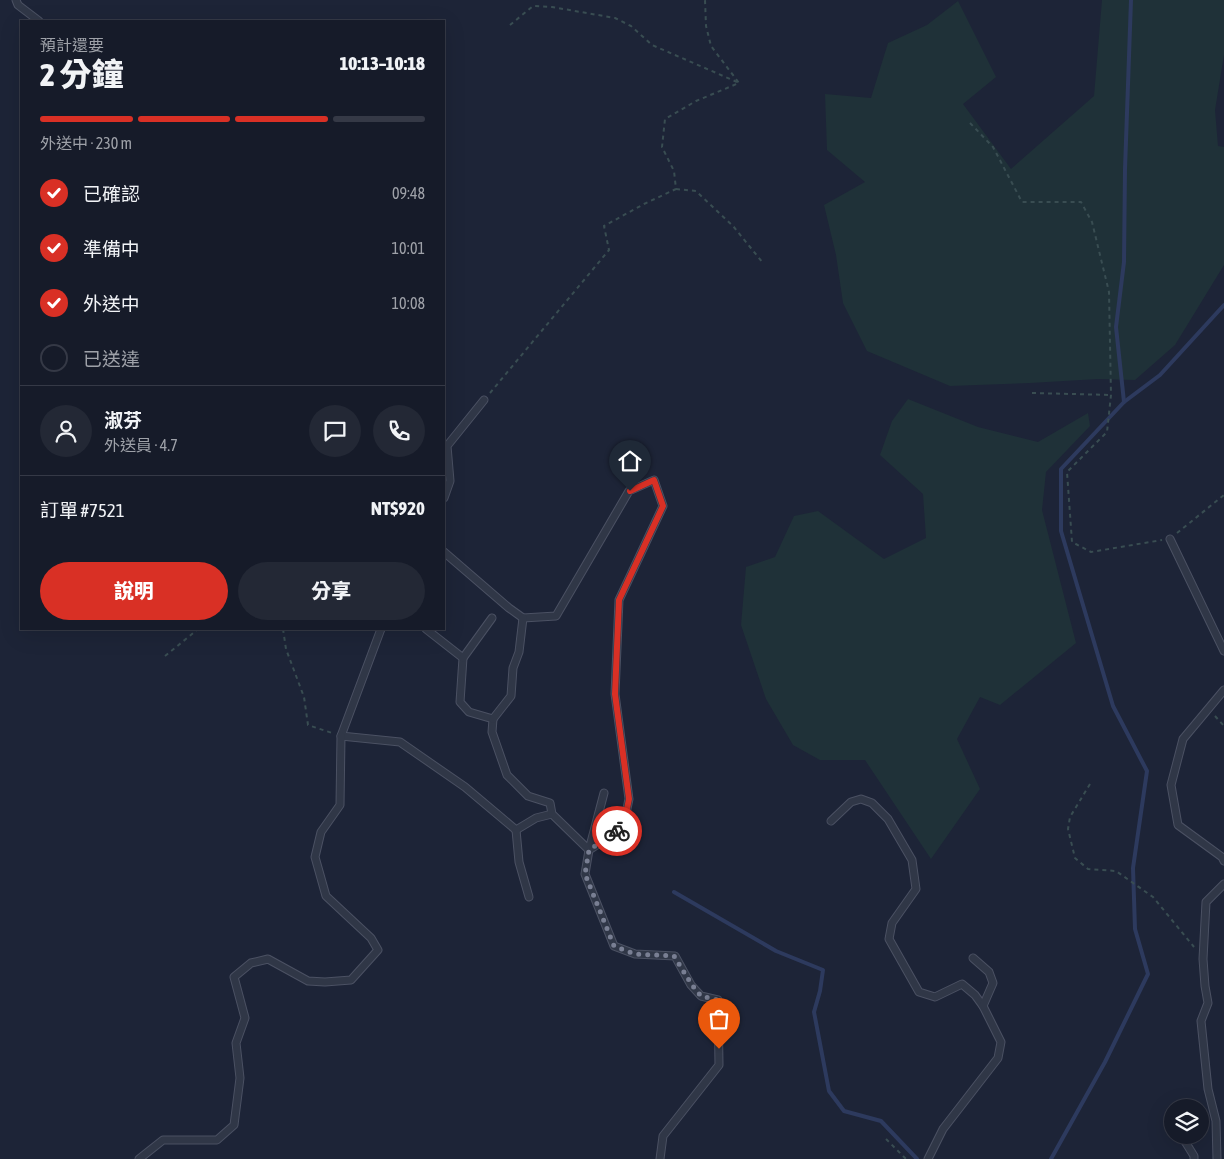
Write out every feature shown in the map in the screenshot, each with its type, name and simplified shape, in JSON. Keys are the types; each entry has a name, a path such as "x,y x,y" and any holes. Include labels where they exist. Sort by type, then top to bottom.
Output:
{"lane":[{"path":"16,0 18,5 38,20"},
{"path":"445,495 450,481 447,446 484,400"},
{"path":"445,553 523,618 556,616 630,491 654,480 663,506 619,600 615,694 629,799 623,828 589,850"},
{"path":"1170,539 1224,651"},
{"path":"492,618 463,658 460,702 468,712 494,719"},
{"path":"523,618 520,652 513,668 512,696 494,719 492,732 507,775 528,796 550,803 552,814 589,850"},
{"path":"139,1159 163,1140 217,1140 234,1125 240,1078 236,1043 245,1018 234,977 251,963 268,959 308,981 351,980 378,950 371,938 326,896 315,856 322,832 340,805 341,736 381,630"},
{"path":"427,630 463,658"},
{"path":"1224,690 1183,739 1170,785 1178,825 1224,861"},
{"path":"341,736 400,742 465,787 516,830 519,862 529,896"},
{"path":"604,793 589,850 585,874 614,946 635,954 674,956 701,996 718,1000 719,1065 663,1136 660,1159"},
{"path":"831,822 851,802 861,799 872,803 888,819 912,860 916,889 892,923 889,939 919,992 935,997 962,984 975,995 983,1006 1001,1042 998,1058 943,1129 928,1159"},
{"path":"516,830 536,818 552,814"},
{"path":"1217,1159 1216,1121 1208,1089 1201,1021 1208,1003 1203,959 1206,902 1224,884"},
{"path":"973,958 990,972 993,983 983,1006"},
{"path":"1187,1144 1194,1159"}],"path":[{"path":"705,0 706,26 711,46 739,83"},
{"path":"510,25 533,6 552,7 615,18 630,26 652,45 739,83"},
{"path":"676,189 674,171 662,147 665,119 696,102 739,83"},
{"path":"970,123 993,147 1022,202 1081,202 1092,222 1109,292 1111,395 1107,432 1067,472 1072,542 1091,552 1170,539 1224,495"},
{"path":"484,400 609,250 604,226 644,204 676,189 696,191 733,226 763,263"},
{"path":"1032,393 1111,395"},
{"path":"165,656 197,630"},
{"path":"283,630 286,649 304,697 308,725 341,736"},
{"path":"1208,709 1224,726"},
{"path":"1090,784 1070,817 1068,829 1074,858 1088,868 1116,871 1153,896 1203,959"},
{"path":"886,1139 906,1159"}],"shaded area":[{"path":"1102,0 1224,0 1224,55 1215,110 1218,146 1224,147 1224,265 1175,345 1135,380 1098,379 950,386 867,351 843,303 836,255 824,205 865,182 827,150 825,94 871,98 888,43 927,25 958,1 996,77 963,104 1011,169 1094,96"},
{"path":"908,399 978,427 1038,442 1088,413 1090,426 1046,472 1042,510 1076,643 1000,705 980,697 957,739 980,789 931,859 865,760 820,760 793,745 766,699 741,625 746,567 775,557 794,516 818,511 884,559 926,538 923,494 880,455 892,421"}],"waterway":[{"path":"1051,1159 1105,1062 1148,974 1135,929 1133,868 1147,771 1113,706 1061,531 1061,469 1124,402 1116,327 1124,262 1131,0"},
{"path":"1124,402 1160,375 1224,305"},
{"path":"674,892 776,951 823,970 814,1012 829,1091 844,1111 881,1121 917,1159"}],"way so far":[{"path":"617,831 589,850 585,874 614,946 635,954 674,956 701,996 718,1000 719,1049"}],"route":[{"path":"617,831 623,828 629,799 615,694 619,600 663,506 654,480 630,491"}]}
